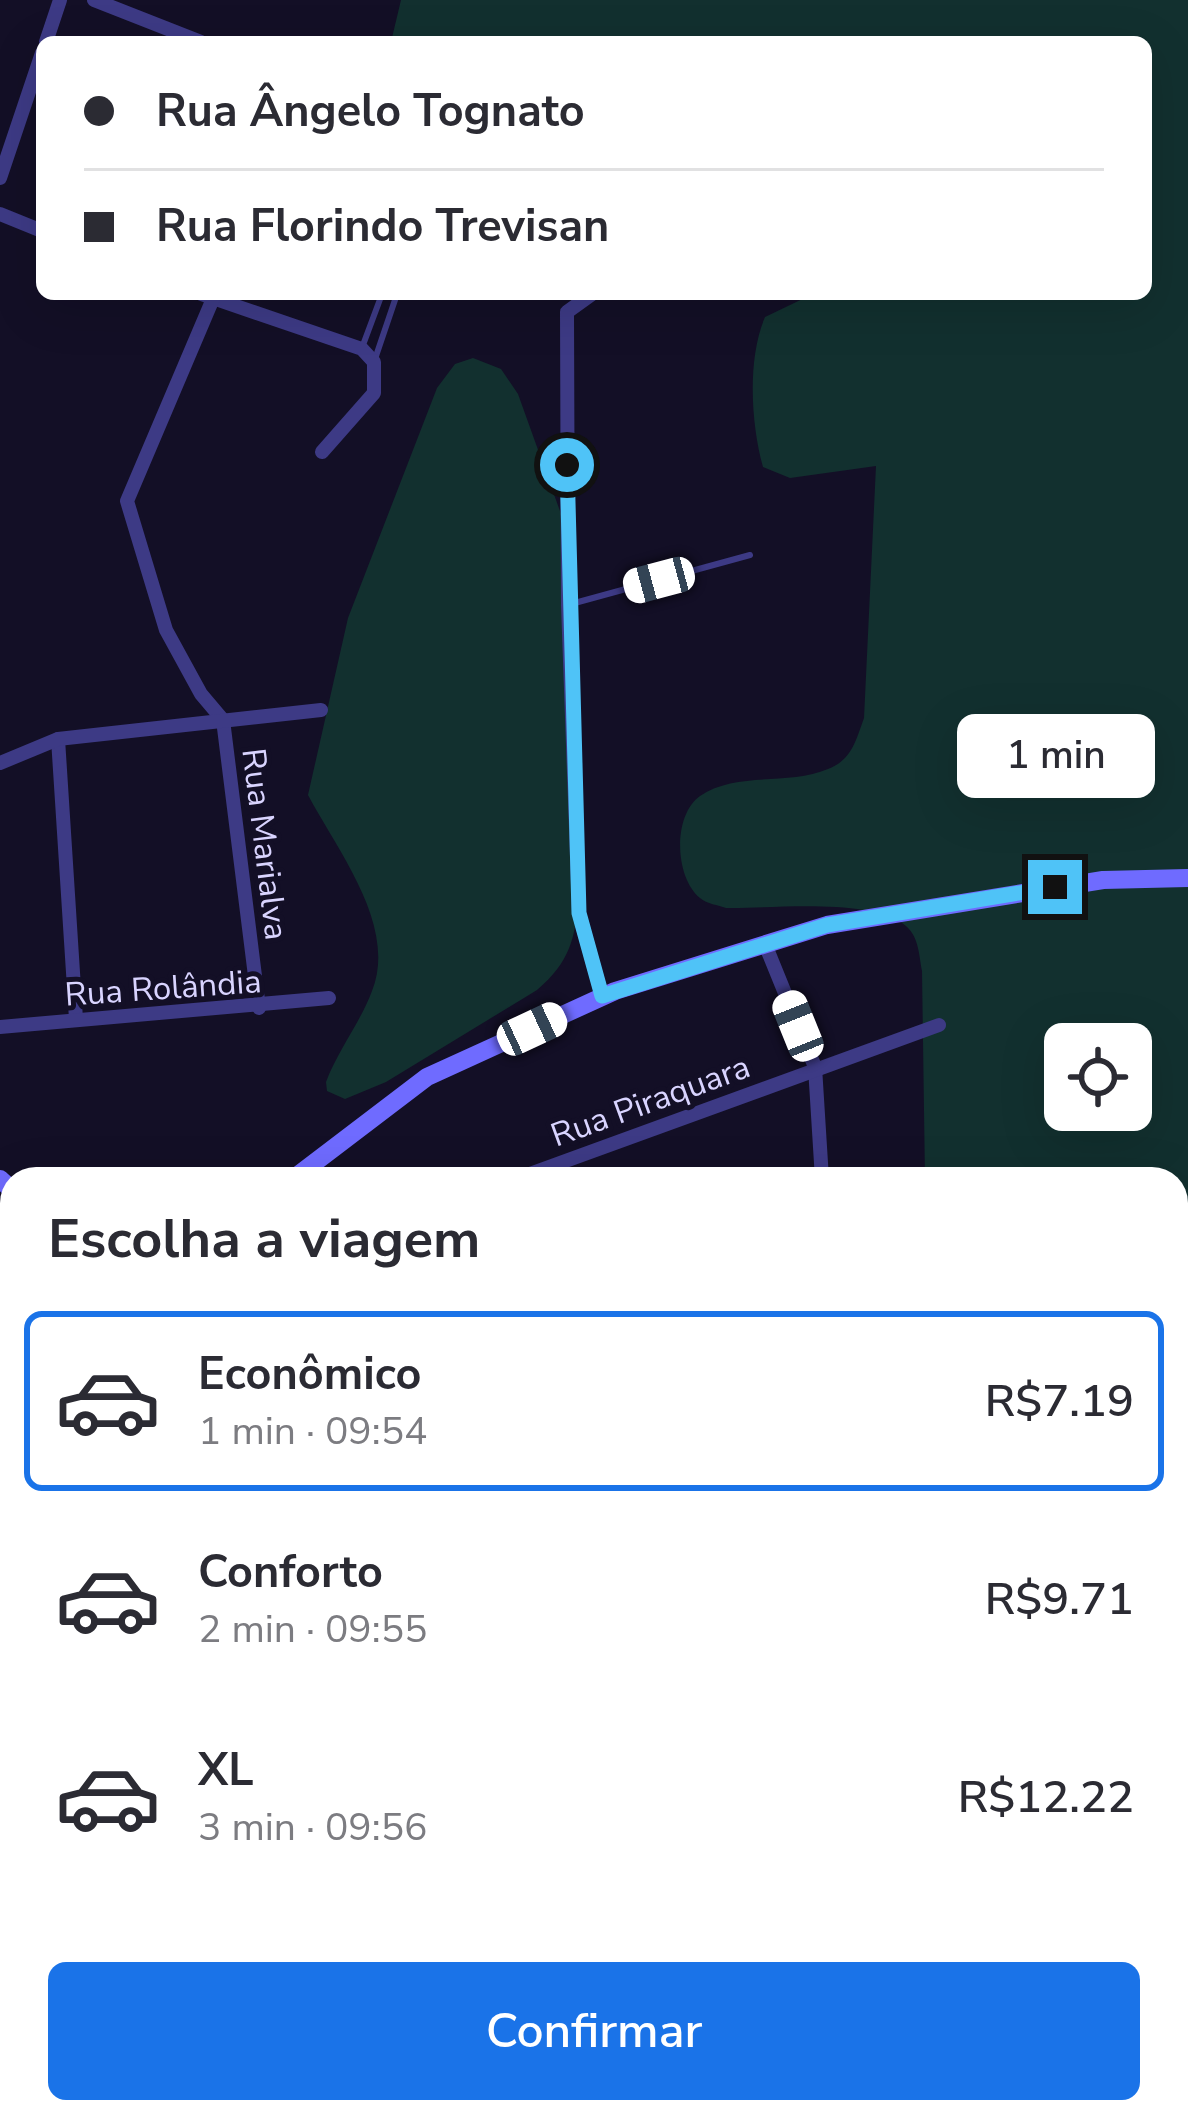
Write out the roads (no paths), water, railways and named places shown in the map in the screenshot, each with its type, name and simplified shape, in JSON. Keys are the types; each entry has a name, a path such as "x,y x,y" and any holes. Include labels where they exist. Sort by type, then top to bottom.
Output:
{"street":[{"path":"48,36 60,0"},
{"path":"94,0 186,36"},
{"path":"0,178 36,71"},
{"path":"0,214 36,229"},
{"name":"Rua Marialva","path":"208,300 127,501 166,630 201,694 223,720 259,1008"},
{"path":"221,300 362,349 374,362 374,393 322,452"},
{"path":"581,300 571,305 566,326 568,605 579,913 602,996"},
{"path":"0,763 58,739 321,710"},
{"path":"58,739 76,1019"},
{"path":"309,1167 427,1077 602,996 827,925 1103,880 1188,878"},
{"path":"765,944 815,1067 821,1167"},
{"name":"Rua Rolândia","path":"0,1027 259,1008 329,998"},
{"name":"Rua Piraquara","path":"548,1167 939,1025"}],"lane":[{"path":"362,349 380,300"},
{"path":"374,362 395,300"},
{"path":"568,605 750,555"}]}
